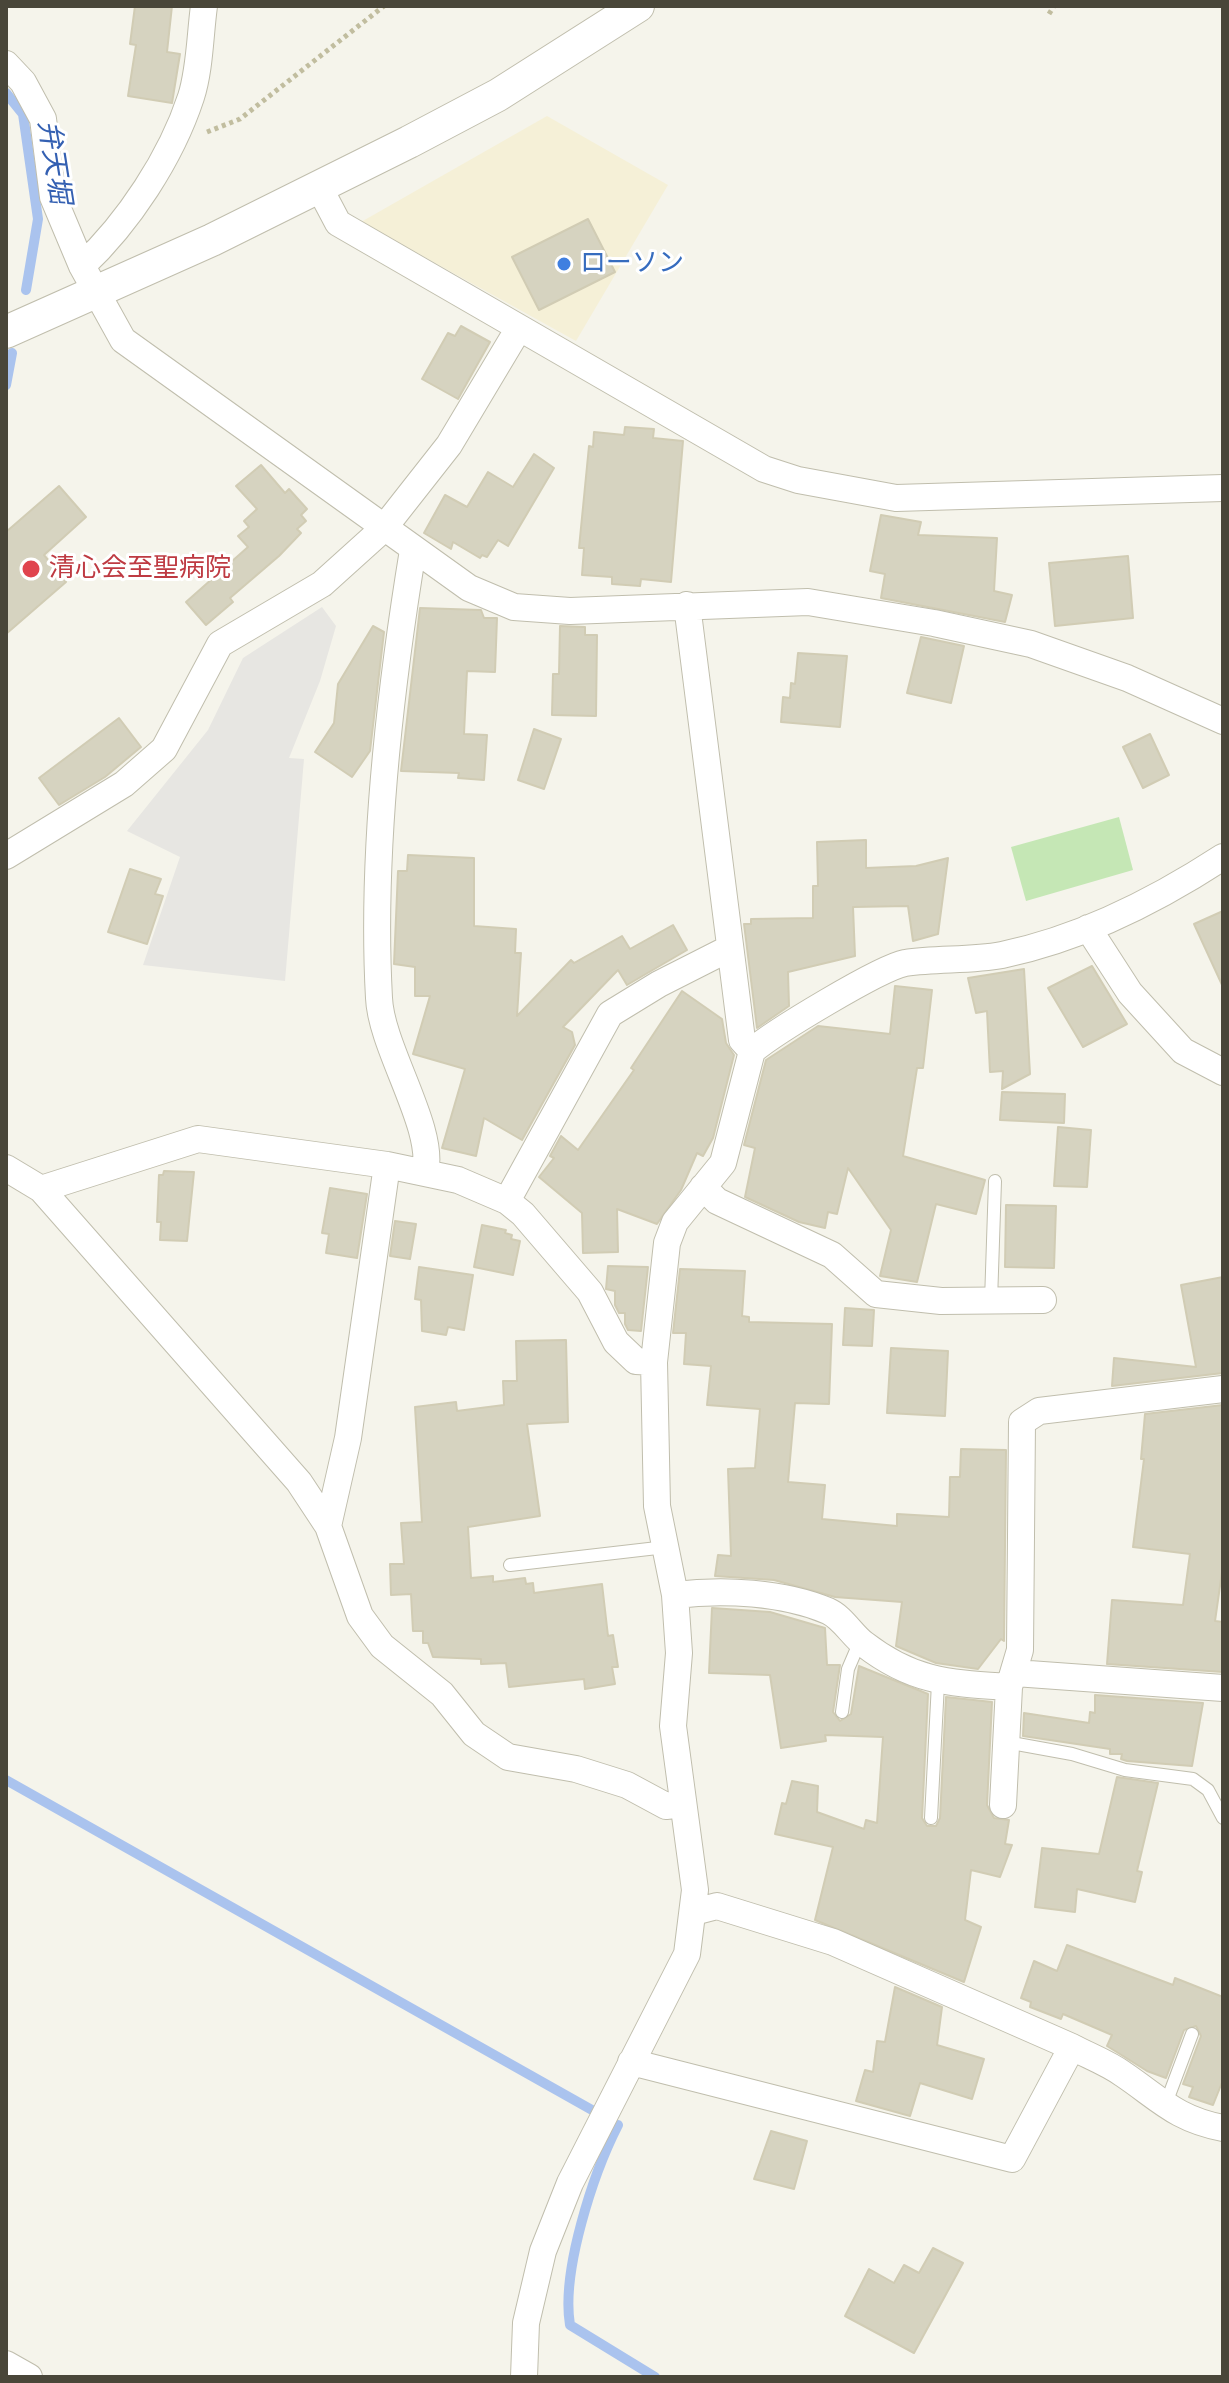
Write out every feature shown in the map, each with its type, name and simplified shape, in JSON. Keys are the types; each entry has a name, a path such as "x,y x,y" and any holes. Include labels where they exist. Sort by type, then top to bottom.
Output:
{"street":[{"path":"89,279 108,241 169,147 192,96 204,6"},
{"path":"6,332 89,279 319,187 498,95 638,6"},
{"path":"6,64 23,82 43,119 53,197 89,279 123,340 469,588 514,607 570,611 808,602 934,623 1031,644 1127,678 1223,721"},
{"path":"319,187 338,223 764,469 798,480 896,498 1223,488"},
{"path":"6,856 124,784 164,749 220,644 322,584 383,529 449,445 519,328"},
{"path":"413,550 398,643 379,871 379,998 381,1025 408,1090 428,1160 425,1172"},
{"path":"687,605 728,949 742,1040 752,1051"},
{"path":"524,2377 526,2323 543,2251 570,2183 687,1954 695,1890 673,1726 679,1653 675,1595 657,1506 654,1362 667,1243 675,1222 723,1163 752,1051 797,1020 901,964 1001,955 1088,928 1174,889 1223,857"},
{"path":"1088,928 1130,993 1183,1051 1223,1072"},
{"path":"507,1201 610,1014 659,984 728,949"},
{"path":"41,1189 198,1139 387,1165 458,1180 507,1201 564,1257 590,1292 616,1342 636,1361 654,1362"},
{"path":"328,1526 348,1438 387,1165"},
{"path":"6,1168 41,1189 299,1482 328,1526 360,1616 382,1646 442,1694 474,1734 508,1757 589,1773 627,1785 666,1806 683,1804"},
{"path":"703,1187 717,1201 832,1255 876,1294 899,1299 1043,1300"},
{"path":"1003,1805 1012,1680 1020,1650 1024,1555 1022,1422 1039,1411 1223,1389"},
{"path":"675,1595 700,1592 793,1600 832,1612 860,1641 893,1666 938,1683 1012,1680 1223,1688"},
{"path":"694,1912 717,1906 833,1942 1072,2047 1123,2073 1164,2107 1194,2123 1222,2127"},
{"path":"631,2062 1012,2159 1072,2047"},
{"path":"6,2364 29,2377"}],"lane":[{"path":"991,1301 995,1181"},
{"path":"510,1565 666,1547"},
{"path":"842,1712 848,1669 860,1641"},
{"path":"931,1818 938,1683"},
{"path":"1006,1742 1072,1754 1125,1770 1193,1779 1208,1790 1223,1818"},
{"path":"1164,2107 1192,2034"}],"path":[{"path":"169,147 240,119 384,6"},
{"path":"1049,14 1054,6"}],"shaded area":[{"path":"547,116 668,185 576,341 361,222"},
{"path":"322,607 336,626 320,681 289,758 304,759 285,981 143,965 180,857 127,831 208,730 243,658"}],"green space":[{"path":"1119,817 1133,870 1026,901 1011,847"}],"building":[{"path":"135,6 172,6 167,52 180,54 172,103 128,96 136,45 130,44"},
{"path":"588,219 615,272 539,310 512,257"},
{"path":"461,326 490,342 458,399 422,379 448,333 455,336"},
{"path":"625,427 654,429 653,438 683,441 671,582 641,579 640,586 612,584 612,577 582,575 584,548 579,548 589,446 593,447 594,432 624,435"},
{"path":"534,454 554,468 508,546 498,540 487,557 482,555 480,558 453,542 451,549 424,533 445,495 467,507 488,472 513,487"},
{"path":"261,465 285,493 289,489 307,509 301,515 306,521 297,529 301,533 279,556 230,598 233,602 206,625 186,602 248,547 238,536 249,527 244,521 257,509 236,486"},
{"name":"清心会至聖病院","path":"59,486 86,517 44,555 66,582 6,634 6,532"},
{"path":"881,515 921,522 918,535 997,538 994,591 1012,595 1005,622 881,598 885,574 870,571"},
{"path":"1128,556 1133,618 1055,626 1049,563"},
{"path":"420,608 481,610 484,618 497,618 495,672 467,671 464,734 487,735 484,780 458,778 459,773 401,771"},
{"path":"373,626 384,632 370,751 352,777 315,752 334,723 338,684"},
{"path":"560,626 585,627 585,635 597,635 596,716 552,715 553,674 559,674"},
{"path":"921,637 964,646 951,703 907,693"},
{"path":"798,653 847,656 840,727 781,722 783,697 790,698 791,683 795,684"},
{"path":"119,718 141,747 105,777 59,805 39,778"},
{"path":"534,729 561,739 544,789 518,780"},
{"path":"1150,734 1169,775 1143,788 1123,747"},
{"path":"866,840 866,868 916,866 948,858 938,934 913,941 908,906 853,907 855,956 788,972 789,1006 757,1028 744,924 751,924 751,919 813,918 813,886 818,886 817,842"},
{"path":"408,855 474,858 474,926 516,929 515,953 521,953 517,1016 571,960 574,963 622,936 630,949 673,925 687,950 627,985 618,970 563,1027 572,1032 575,1045 522,1140 484,1118 476,1156 442,1148 465,1069 413,1054 430,996 415,996 415,967 394,964 398,871 407,871"},
{"path":"130,869 161,879 155,894 163,896 147,944 108,932"},
{"path":"1223,911 1223,987 1194,924"},
{"path":"1092,966 1127,1024 1083,1047 1048,988"},
{"path":"1024,969 1030,1074 1002,1089 1003,1071 990,1072 987,1011 976,1013 968,978"},
{"path":"895,986 932,990 923,1068 917,1068 903,1156 985,1180 976,1214 936,1204 917,1282 880,1276 891,1230 848,1168 837,1214 828,1212 825,1228 799,1222 745,1197 755,1148 744,1145 766,1060 818,1026 890,1034"},
{"path":"682,991 722,1019 726,1043 734,1055 713,1138 703,1156 697,1153 681,1190 657,1224 617,1209 618,1252 583,1253 582,1213 539,1177 554,1158 550,1156 561,1136 578,1150 634,1070 631,1068"},
{"path":"1002,1092 1065,1094 1064,1123 1000,1120"},
{"path":"1058,1127 1091,1130 1087,1187 1054,1186"},
{"path":"164,1171 194,1172 187,1241 160,1240 161,1222 157,1222 159,1175 163,1175"},
{"path":"330,1188 367,1194 357,1258 326,1253 329,1234 322,1233"},
{"path":"1006,1205 1056,1206 1054,1268 1005,1267"},
{"path":"395,1221 416,1224 410,1259 390,1256"},
{"path":"482,1225 506,1230 505,1233 512,1235 511,1239 520,1241 513,1275 474,1267"},
{"path":"608,1266 648,1267 641,1331 628,1330 625,1313 619,1313 615,1305 615,1291 606,1289"},
{"path":"419,1267 473,1275 464,1330 448,1327 446,1335 422,1331 421,1300 415,1299"},
{"path":"680,1269 745,1271 742,1316 749,1317 749,1322 832,1324 829,1404 795,1403 788,1482 825,1485 822,1519 897,1526 897,1514 949,1517 950,1477 960,1477 961,1449 1006,1450 1004,1641 1001,1639 978,1669 936,1663 896,1646 902,1602 835,1597 774,1580 715,1576 718,1555 731,1556 728,1469 755,1468 760,1409 707,1405 711,1366 684,1364 686,1333 673,1333"},
{"path":"1223,1277 1223,1373 1112,1386 1114,1358 1196,1367 1181,1285"},
{"path":"845,1308 874,1310 872,1346 843,1345"},
{"path":"566,1340 568,1422 527,1424 540,1516 468,1527 471,1578 493,1576 493,1582 525,1578 526,1584 533,1583 534,1593 602,1584 608,1636 613,1635 618,1667 612,1667 615,1684 585,1689 584,1679 509,1687 506,1663 481,1664 481,1659 433,1657 428,1643 423,1643 423,1631 413,1631 411,1594 391,1595 390,1564 404,1564 401,1523 422,1522 415,1407 456,1402 457,1411 504,1405 503,1381 517,1381 516,1341"},
{"path":"891,1348 948,1351 945,1416 887,1413"},
{"path":"1223,1405 1223,1565 1215,1621 1223,1622 1223,1672 1107,1664 1112,1600 1183,1605 1190,1554 1133,1547 1144,1459 1141,1459 1145,1414"},
{"path":"712,1608 770,1612 825,1628 827,1665 840,1665 833,1712 840,1721 851,1714 859,1666 928,1694 922,1818 927,1826 936,1826 940,1818 946,1697 992,1702 987,1805 994,1818 1009,1820 1005,1844 1012,1845 1000,1877 971,1870 965,1920 981,1927 964,1982 815,1920 833,1847 775,1834 782,1803 786,1804 792,1781 818,1786 817,1812 864,1829 866,1820 877,1823 883,1737 825,1735 826,1741 781,1748 770,1675 709,1673"},
{"path":"1095,1695 1203,1703 1192,1766 1127,1761 1121,1759 1122,1754 1110,1754 1110,1749 1023,1736 1024,1713 1089,1723 1090,1712 1095,1713"},
{"path":"1117,1777 1158,1783 1137,1871 1142,1872 1135,1902 1077,1889 1075,1912 1035,1907 1042,1848 1099,1854"},
{"path":"1067,1945 1173,1985 1175,1978 1223,1997 1223,2080 1213,2105 1189,2097 1193,2087 1183,2084 1201,2036 1196,2026 1184,2030 1166,2078 1147,2071 1107,2046 1112,2035 1063,2014 1061,2019 1030,2007 1031,2002 1021,1998 1034,1961 1057,1971"},
{"path":"895,1987 942,2007 937,2045 984,2059 972,2099 920,2083 910,2116 856,2101 865,2070 873,2072 877,2041 885,2042"},
{"path":"771,2131 807,2141 794,2189 754,2179"},
{"path":"933,2248 963,2263 914,2353 845,2316 869,2269 894,2283 904,2265 919,2273"}],"waterway":[{"name":"弁天堀","path":"6,93 23,114 38,219 26,290"},
{"name":"弁天堀","path":"6,385 12,353"},
{"path":"6,1780 592,2110"},
{"path":"618,2125 581,2224 570,2278 570,2325 655,2377"}],"place":[{"name":"ローソン","path":"564,264"},
{"name":"清心会至聖病院","path":"31,569"}]}
